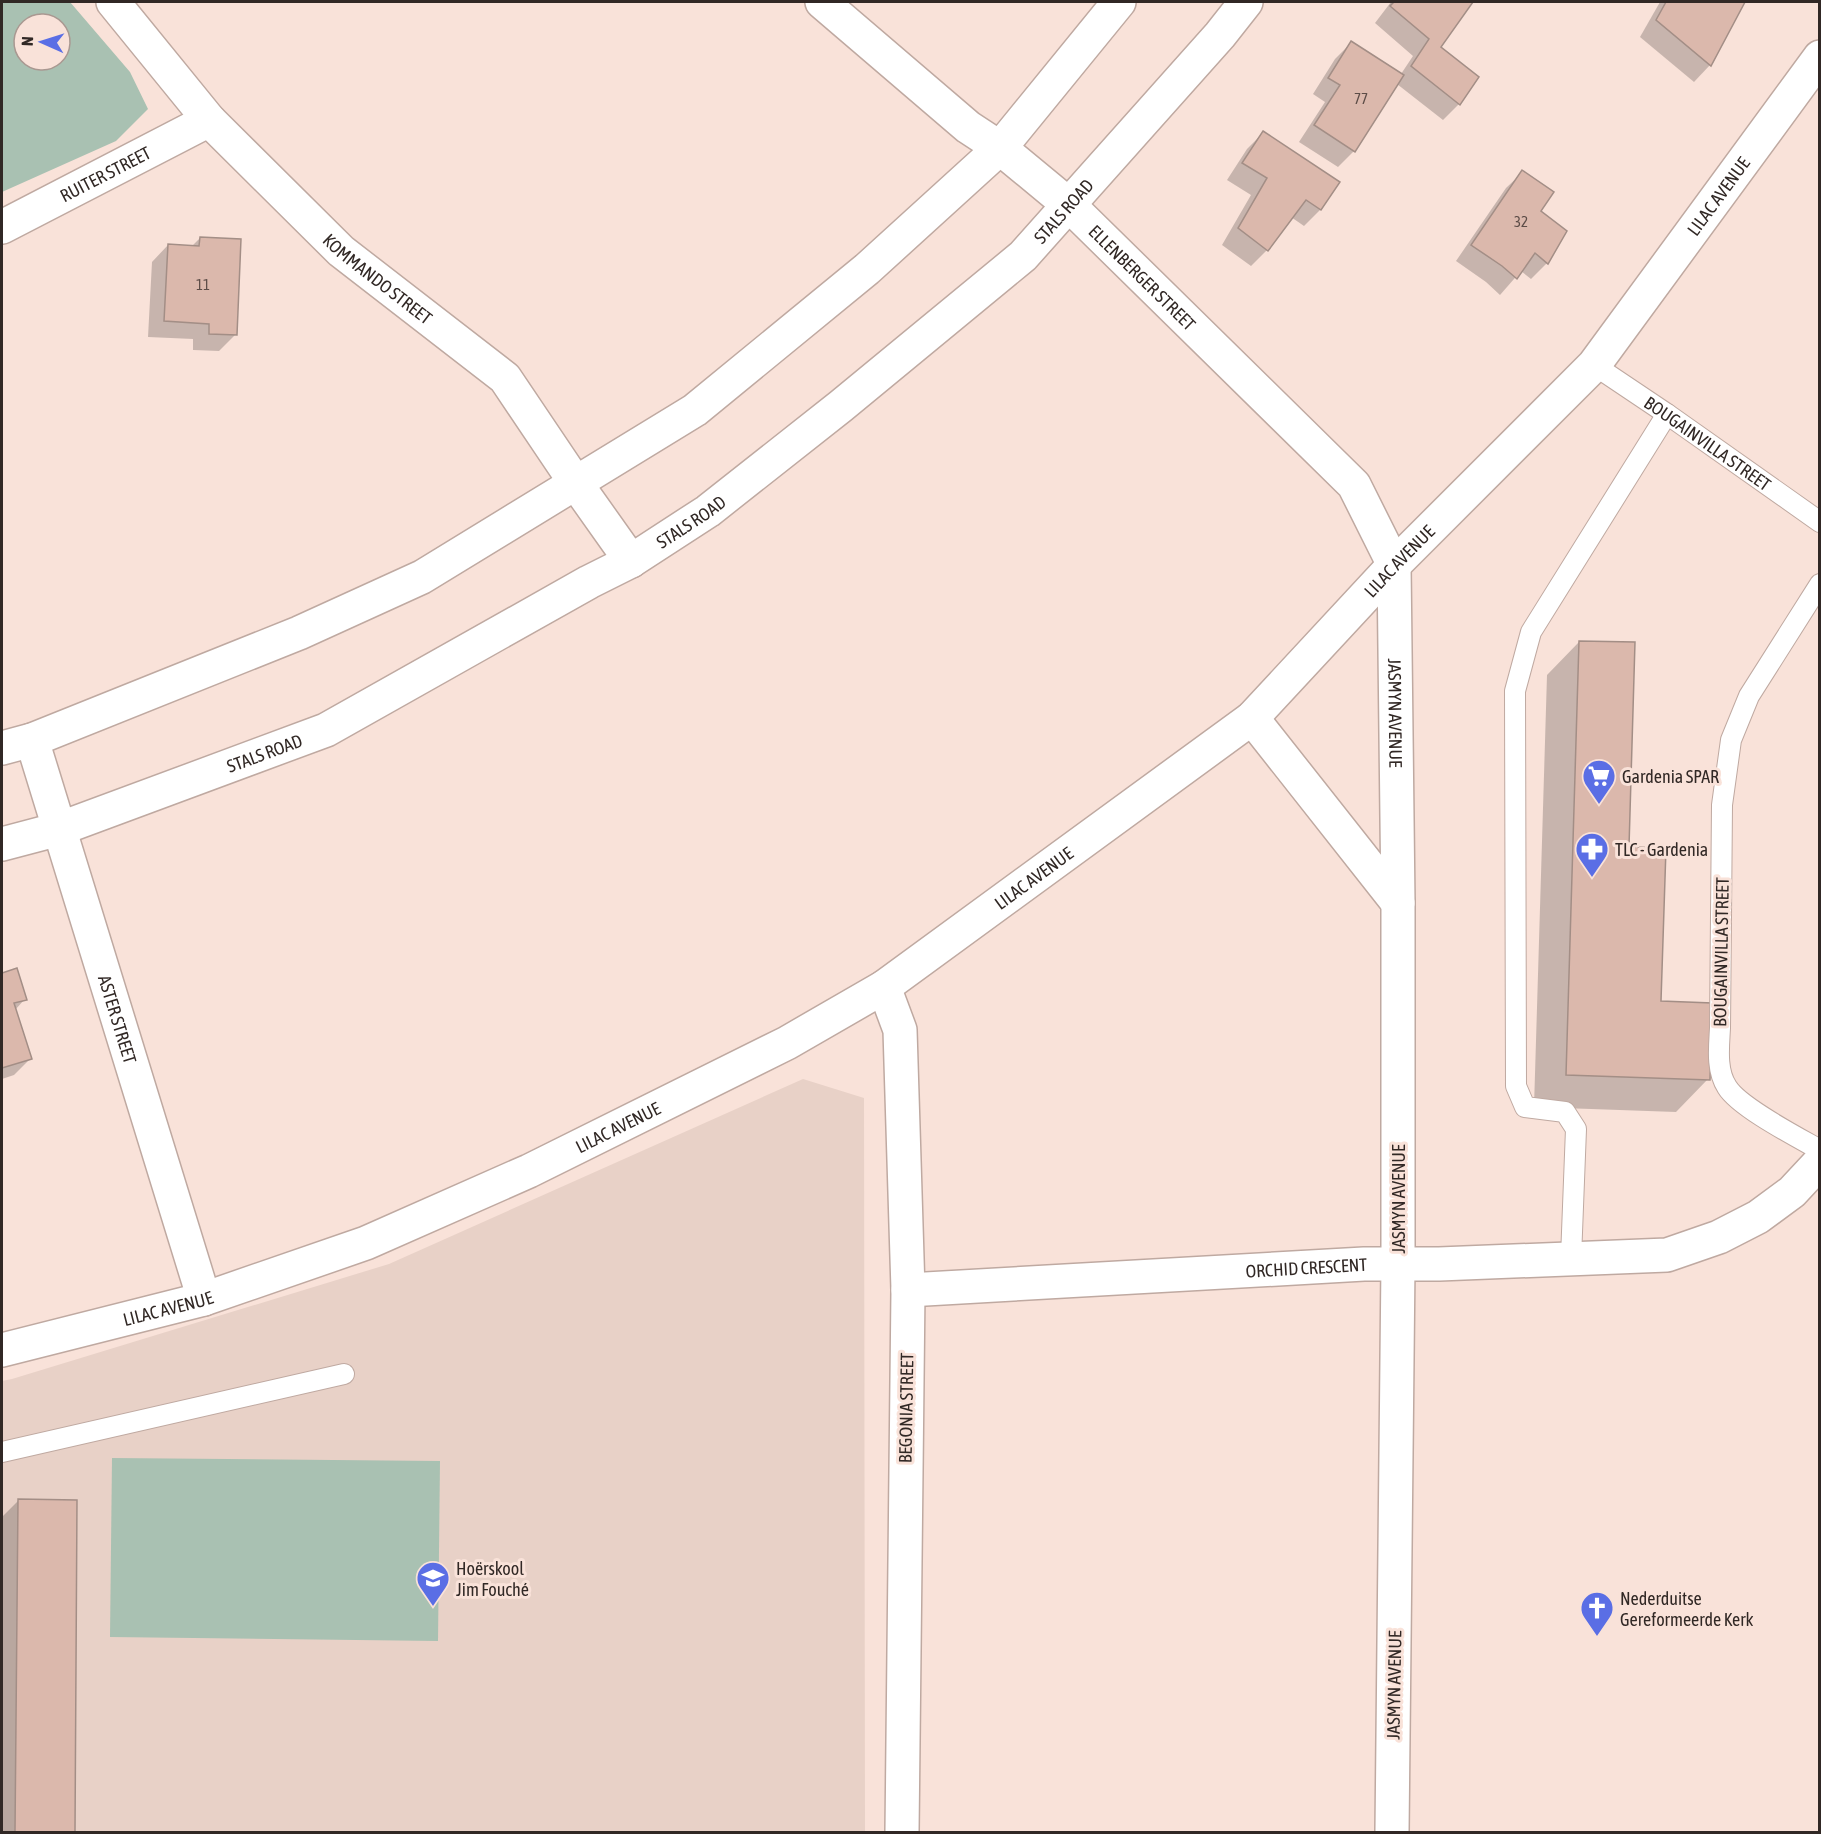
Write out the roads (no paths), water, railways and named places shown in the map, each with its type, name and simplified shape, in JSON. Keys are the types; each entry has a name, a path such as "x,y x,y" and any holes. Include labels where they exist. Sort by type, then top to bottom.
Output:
{"street":[{"name":"KOMMANDO STREET","path":"112,2 209,120 341,251 505,378 631,561"},
{"name":"ELLENBERGER STREET","path":"822,2 968,127 1000,148 1069,205 1354,485 1395,565"},
{"path":"16,744 298,633 422,577 695,410 867,269 1000,148 1119,2"},
{"name":"STALS ROAD","path":"2,844 58,829 326,730 589,582 631,561 708,511 842,406 1023,256 1220,35 1246,2"},
{"name":"LILAC AVENUE","path":"2,1350 204,1299 366,1243 529,1171 788,1043 884,987 1252,718 1395,565 1594,365 1820,57"},
{"name":"RUITER STREET","path":"2,227 209,120"},
{"name":"JASMYN AVENUE","path":"1392,1833 1398,1264 1395,565"},
{"path":"1252,718 1398,903"},
{"name":"ASTER STREET","path":"16,744 58,829 204,1299"},
{"name":"BEGONIA STREET","path":"884,987 900,1030 908,1290 902,1833"},
{"name":"ORCHID CRESCENT","path":"908,1290 1340,1266 1667,1255 1719,1237 1758,1217 1792,1192 1820,1162"}],"lane":[{"name":"BOUGAINVILLA STREET","path":"1594,365 1820,522"},
{"path":"1572,1258 1576,1129 1565,1112 1526,1107 1516,1086 1515,691 1530,632 1667,414"},
{"name":"BOUGAINVILLA STREET","path":"1820,584 1749,696 1731,740 1722,805 1718,1058 1726,1087 1739,1100 1820,1150"},
{"path":"2,1452 344,1374"}],"place":[{"name":"Gardenia SPAR","path":"1599,805"},
{"name":"TLC - Gardenia","path":"1592,878"},
{"name":"Hoërskool Jim Fouché","path":"433,1607"},
{"name":"Nederduitse Gereformeerde Kerk","path":"1597,1637"}]}
